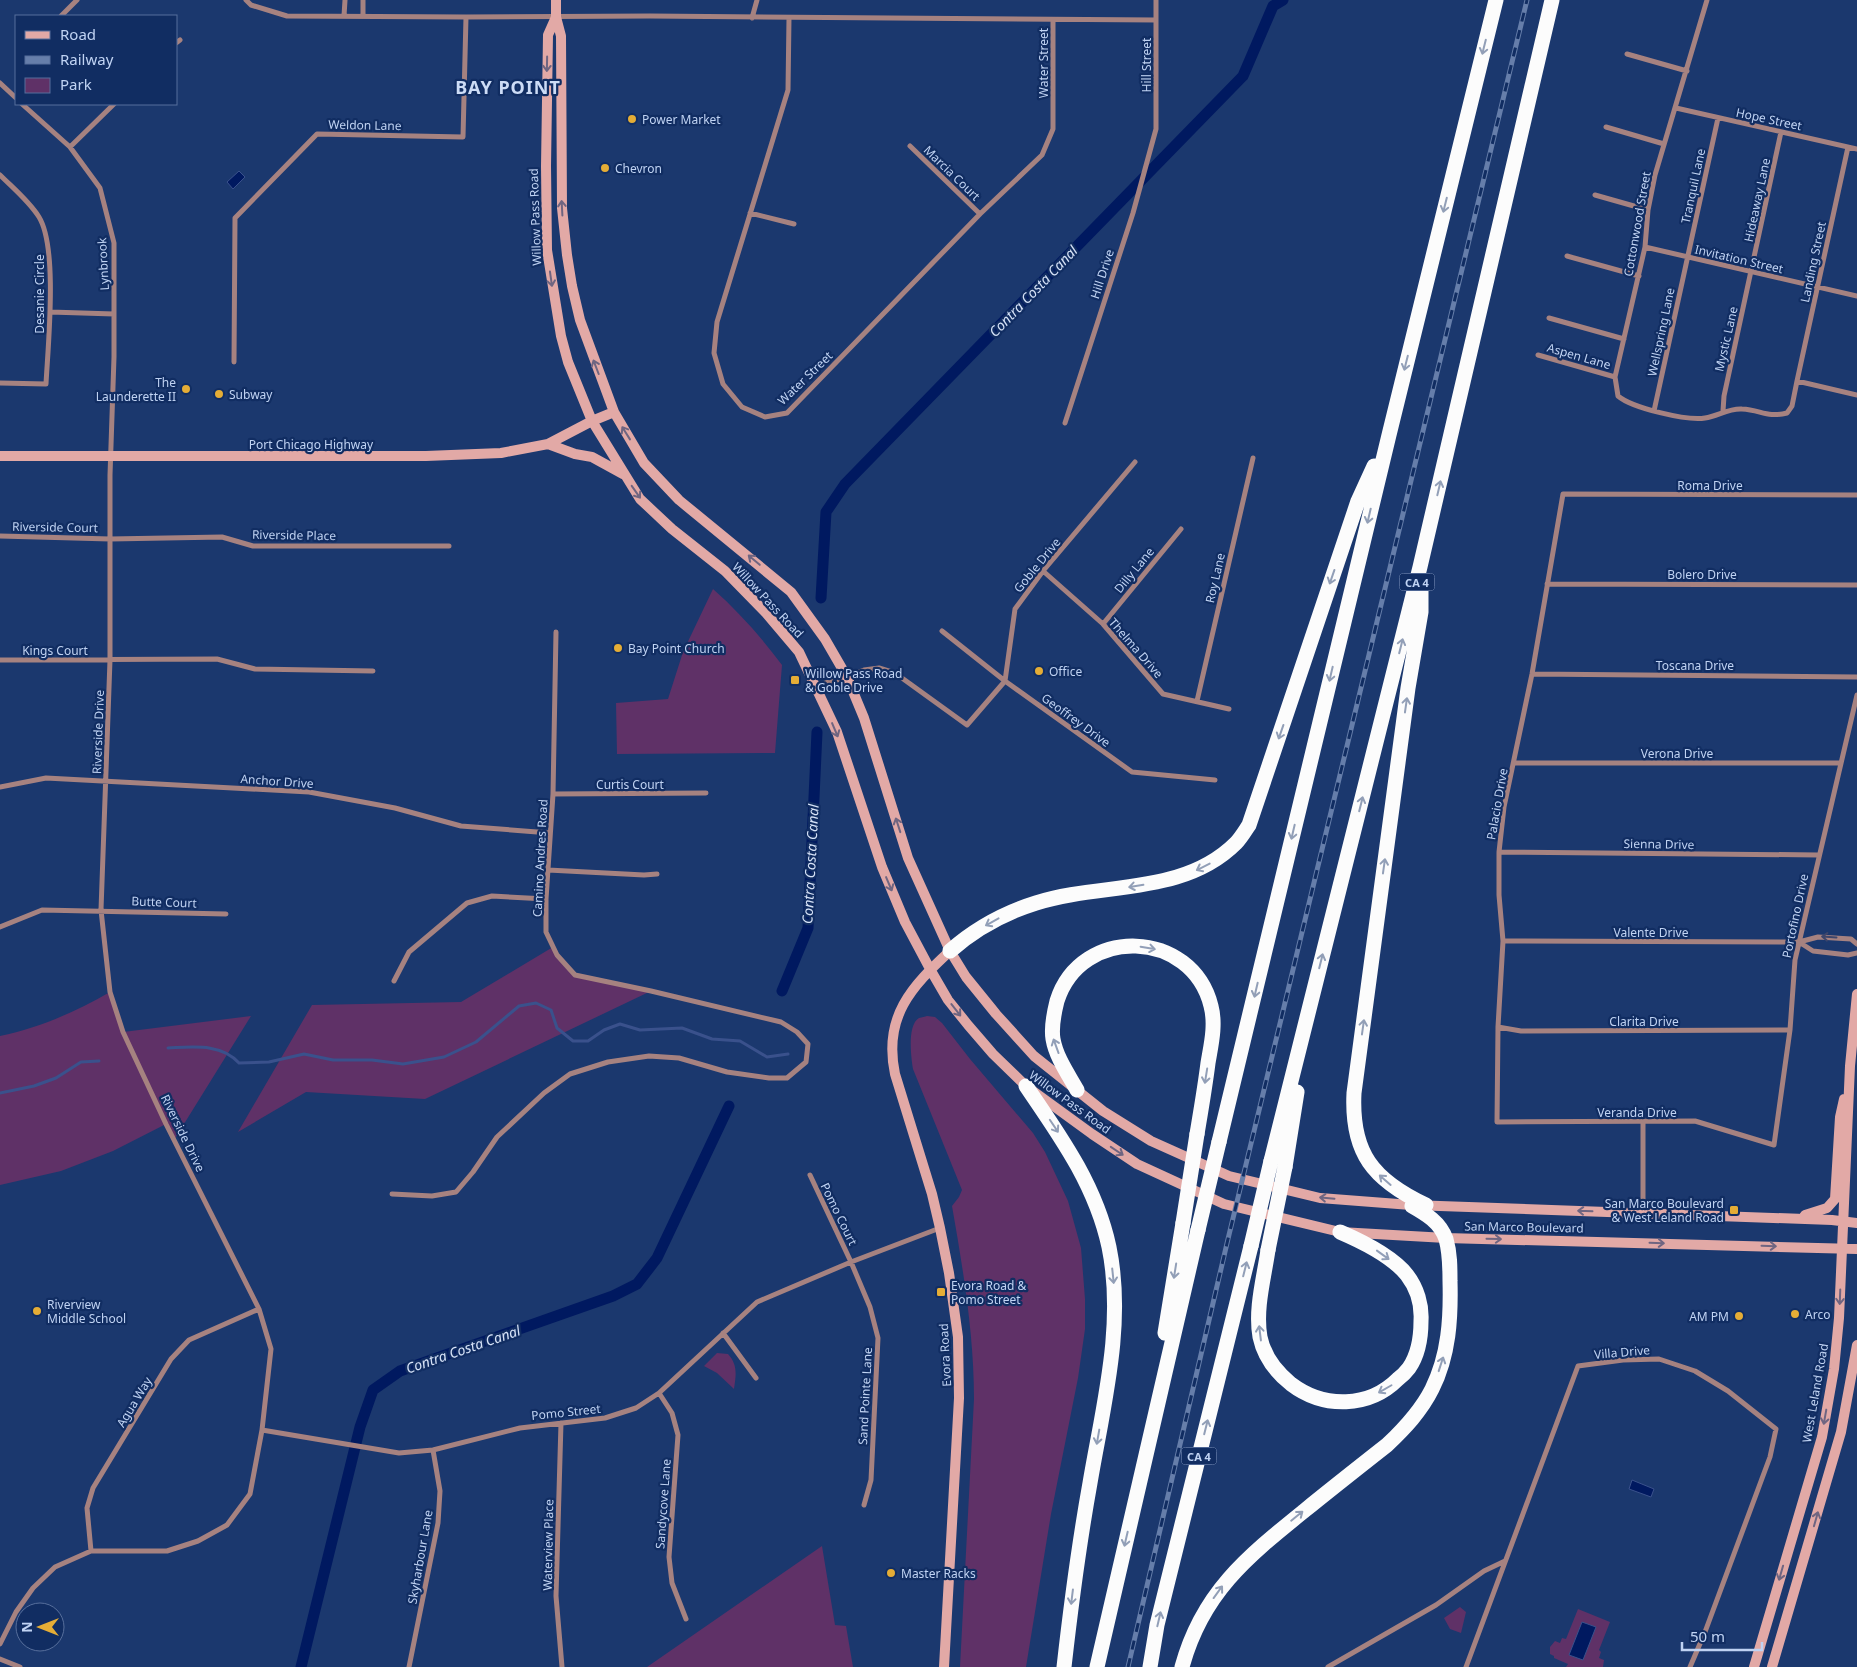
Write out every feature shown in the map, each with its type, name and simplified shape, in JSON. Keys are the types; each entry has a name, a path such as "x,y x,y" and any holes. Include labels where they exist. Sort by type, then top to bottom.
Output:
{"highway":[{"path":"1097,1667 1219,1142 1496,0"},
{"name":"CA 4","path":"1150,1667 1157,1625 1420,567 1552,0"},
{"path":"950,950 976,930 1006,914 1036,902 1088,892 1136,886 1184,876 1218,860 1237,842 1249,825 1256,806 1358,501 1389,435"},
{"path":"1420,567 1421,612 1407,698 1355,1083 1353,1112 1360,1147 1374,1169 1392,1187 1426,1205"},
{"path":"1076,1090 1060,1060 1053,1038 1053,1014 1060,992 1073,973 1088,958 1107,949 1126,946 1149,946 1170,954 1188,966 1202,984 1212,1006 1212,1038 1138,1492"},
{"path":"1313,994 1286,1167 1268,1250 1259,1312 1260,1337 1263,1348 1271,1363 1284,1378 1308,1395 1333,1402 1362,1400 1388,1389 1409,1368 1421,1336 1420,1304 1407,1274 1366,1243 1340,1232"},
{"path":"1026,1086 1069,1148 1094,1198 1109,1246 1115,1299 1112,1356 1077,1559 1064,1667"},
{"path":"1182,1667 1198,1624 1217,1593 1235,1570 1266,1542 1387,1445 1405,1428 1432,1389 1442,1365 1448,1342 1450,1256 1446,1238 1431,1217 1411,1205"}],"main road":[{"name":"Willow Pass Road","path":"556,0 556,17 561,36 562,208 572,286 590,352 614,412 644,463 679,500 791,592 825,639 847,677 864,718 908,858 950,950 966,977 1034,1056 1102,1111 1151,1141 1228,1176"},
{"name":"Willow Pass Road","path":"556,17 548,35 547,250 561,336 568,362 592,421 640,499 672,530 725,571 766,613 799,652 837,732 882,867 905,922 948,1000 968,1025 993,1054 1026,1086 1092,1134 1137,1164 1224,1204"},
{"name":"Port Chicago Highway","path":"0,456 426,456 501,453 548,444 614,412"},
{"path":"548,444 574,454 592,457 624,475"},
{"name":"Evora Road","path":"944,1667 959,1398 959,1367 953,1298 940,1228 932,1194 902,1097 892,1058 891,1042 894,1026 906,996 950,950"},
{"name":"West Leland Road","path":"1754,1667 1822,1436 1836,1353 1850,1066 1857,994"},
{"path":"1791,1218 1821,1211 1827,1208 1835,1199 1840,1117 1850,1066"},
{"name":"San Marco Boulevard","path":"1228,1176 1320,1198 1411,1205 1791,1218 1857,1223"},
{"name":"San Marco Boulevard","path":"1224,1204 1340,1232 1446,1238 1857,1249"},
{"path":"1772,1667 1841,1432 1857,1345"}],"street":[{"path":"61,15 77,0"},
{"path":"246,0 252,5 287,16 466,18 650,16 1156,20"},
{"path":"344,16 345,0"},
{"path":"363,0 363,16"},
{"path":"752,18 757,0"},
{"name":"Hill Street","path":"1156,0 1156,129"},
{"name":"Cottonwood Street","path":"1654,411 1625,402 1618,396 1614,376 1639,276 1645,247 1648,210 1664,144 1687,71 1706,0"},
{"name":"Weldon Lane","path":"234,362 235,218 317,134 463,137 466,18"},
{"name":"Water Street","path":"789,18 788,90 717,322 714,353 723,384 742,407 765,417 787,413 980,214 1042,156 1053,129 1053,20"},
{"path":"1627,54 1687,71"},
{"path":"0,83 15,97"},
{"name":"Lynbrook","path":"23,105 70,148 100,188 114,243 114,363 110,456"},
{"path":"70,148 113,105"},
{"name":"Hope Street","path":"1676,108 1857,149"},
{"name":"Tranquil Lane","path":"1688,257 1718,118"},
{"path":"1606,127 1664,144"},
{"name":"Hill Drive","path":"1065,423 1133,212 1156,129"},
{"name":"Hideaway Lane","path":"1752,272 1782,132"},
{"name":"Marcia Court","path":"910,146 980,214"},
{"name":"Landing Street","path":"1723,411 1742,409 1775,416 1787,413 1792,406 1848,147"},
{"name":"Desanie Circle","path":"0,174 27,201 40,218 49,247 50,312 46,384 0,383"},
{"path":"1595,195 1648,210"},
{"path":"750,212 794,224"},
{"name":"Invitation Street","path":"1645,247 1857,296"},
{"path":"1567,256 1639,276"},
{"name":"Wellspring Lane","path":"1654,411 1688,257"},
{"name":"Mystic Lane","path":"1723,411 1724,396 1752,272"},
{"path":"50,312 114,314"},
{"path":"1549,318 1624,339"},
{"name":"Aspen Lane","path":"1538,355 1614,376"},
{"path":"1797,381 1857,396"},
{"path":"1654,411 1695,420 1708,418 1723,411"},
{"name":"Riverside Drive","path":"0,1644 16,1612 33,1588 55,1567 91,1551 167,1551 198,1542 226,1525 250,1494 262,1430 272,1348 260,1310 166,1124 123,1032 110,992 101,910 110,660 110,456"},
{"name":"Roy Lane","path":"1197,702 1253,458"},
{"name":"Goble Drive","path":"1005,681 1015,608 1135,462"},
{"name":"Roma Drive","path":"1563,494 1857,495"},
{"name":"Palacio Drive","path":"1497,1122 1498,1026 1502,942 1499,852 1504,807 1532,674 1563,494"},
{"name":"Dilly Lane","path":"1103,624 1181,529"},
{"name":"Riverside Court","path":"0,536 110,539"},
{"name":"Riverside Place","path":"110,539 222,537 253,546 449,546"},
{"name":"Thelma Drive","path":"1044,571 1103,624 1163,694 1228,709"},
{"name":"Bolero Drive","path":"1547,584 1857,585"},
{"name":"Geoffrey Drive","path":"942,631 1005,681 1132,772 1215,780"},
{"name":"Camino Andres Road","path":"392,1194 432,1196 456,1192 473,1172 497,1136 544,1093 570,1074 608,1062 649,1056 679,1058 727,1072 770,1078 788,1078 806,1062 808,1044 797,1032 781,1022 575,975 557,955 546,932 546,899 554,794 556,632"},
{"name":"Kings Court","path":"0,660 217,659 254,669 373,671"},
{"path":"815,686 864,670 879,668 895,673 967,725 1005,681"},
{"name":"Toscana Drive","path":"1532,674 1857,676"},
{"name":"Portofino Drive","path":"1774,1145 1790,1030 1795,960 1818,855 1857,695"},
{"name":"Verona Drive","path":"1514,763 1840,763"},
{"name":"Anchor Drive","path":"0,787 46,778 309,792 395,808 461,826 550,833"},
{"name":"Curtis Court","path":"554,794 706,793"},
{"name":"Sienna Drive","path":"1499,852 1818,855"},
{"path":"548,870 657,874"},
{"path":"394,981 409,952 468,903 492,896 546,899"},
{"name":"Butte Court","path":"0,927 42,910 226,914"},
{"name":"Valente Drive","path":"1502,942 1799,942 1818,936 1851,939 1857,944"},
{"name":"Valente Drive","path":"1799,942 1813,951 1848,955 1857,953"},
{"name":"Clarita Drive","path":"1498,1026 1522,1031 1790,1030"},
{"name":"Veranda Drive","path":"1497,1122 1695,1121 1774,1145"},
{"path":"1643,1122 1643,1213"},
{"name":"Pomo Court","path":"810,1175 851,1262"},
{"name":"Pomo Street","path":"262,1430 399,1453 433,1450 520,1428 606,1418 636,1408 659,1393 757,1302 851,1262 940,1228"},
{"name":"Sand Pointe Lane","path":"851,1262 870,1307 878,1338 871,1480 864,1505"},
{"name":"Agua Way","path":"91,1551 87,1508 93,1488 171,1359 189,1340 260,1310"},
{"path":"723,1333 756,1378"},
{"name":"Villa Drive","path":"1466,1667 1578,1366 1623,1360 1659,1359 1695,1371 1728,1391 1776,1429 1770,1457 1690,1667"},
{"name":"Sandycove Lane","path":"659,1393 672,1413 678,1435 669,1558 672,1583 686,1619"},
{"name":"Waterview Place","path":"561,1423 556,1596 562,1667"},
{"name":"Skyharbour Lane","path":"409,1667 438,1523 440,1490 433,1450"},
{"path":"1328,1667 1436,1605 1484,1571 1506,1561"},
{"path":"0,1659 20,1667"}],"green space":[{"path":"713,589 749,625 782,665 775,753 617,754 616,703 668,699 683,652"},
{"path":"553,947 575,975 651,991 425,1099 306,1092 238,1132 312,1005 461,1002"},
{"path":"110,992 123,1032 251,1016 174,1140 166,1124 113,1151 61,1171 0,1185 0,1036 29,1029 56,1019"},
{"path":"935,1017 942,1023 1033,1133 1045,1152 1068,1201 1081,1248 1085,1329 1078,1378 1051,1514 1026,1667 960,1667 974,1375 967,1302 952,1206 962,1190 912,1064 911,1034 913,1027 919,1018"},
{"path":"717,1353 728,1354 735,1366 734,1389 717,1373 704,1366"},
{"path":"822,1546 835,1625 846,1626 853,1667 647,1667"},
{"path":"1460,1607 1466,1612 1461,1633 1450,1629 1444,1618"},
{"path":"1578,1609 1610,1622 1599,1650 1601,1652 1599,1658 1604,1660 1603,1667 1566,1667 1568,1664 1554,1658 1550,1654 1550,1647 1555,1641 1560,1643 1562,1638 1566,1639"}],"shaded area":[{"path":"239,171 245,177 233,189 227,182"},
{"path":"1632,1480 1654,1489 1651,1497 1629,1489"},
{"path":"1582,1622 1596,1627 1583,1660 1569,1655"}],"waterway":[{"name":"Contra Costa Canal","path":"821,598 826,512 845,484 1243,76 1273,6 1283,0"},
{"name":"Contra Costa Canal","path":"782,991 808,928 817,732"},
{"path":"168,1048 197,1047 215,1049 224,1052 239,1063 269,1062 304,1054 333,1060 372,1060 403,1064 444,1057 476,1042 519,1006 536,1003 551,1010 557,1028 573,1041 588,1041 604,1030 620,1024 640,1030 682,1028 712,1039 740,1041 767,1057 788,1054"},
{"path":"0,1093 34,1086 56,1078 81,1062 99,1061"},
{"name":"Contra Costa Canal","path":"301,1667 360,1427 373,1390 400,1371 613,1296 637,1284 657,1258 729,1106"}],"railway":[{"path":"1128,1667 1228,1239 1527,0"}],"place":[{"name":"Power Market","path":"632,119"},
{"name":"Chevron","path":"605,168"},
{"name":"The Launderette II","path":"186,389"},
{"name":"Subway","path":"219,394"},
{"name":"Bay Point Church","path":"618,648"},
{"name":"Office","path":"1039,671"},
{"name":"Willow Pass Road & Goble Drive","path":"795,680"},
{"name":"San Marco Boulevard & West Leland Road","path":"1734,1210"},
{"name":"Evora Road & Pomo Street","path":"941,1292"},
{"name":"Riverview Middle School","path":"37,1311"},
{"name":"Arco","path":"1795,1314"},
{"name":"AM PM","path":"1739,1316"},
{"name":"Master Racks","path":"891,1573"}],"district":[{"name":"BAY POINT","path":"508,87"}]}
